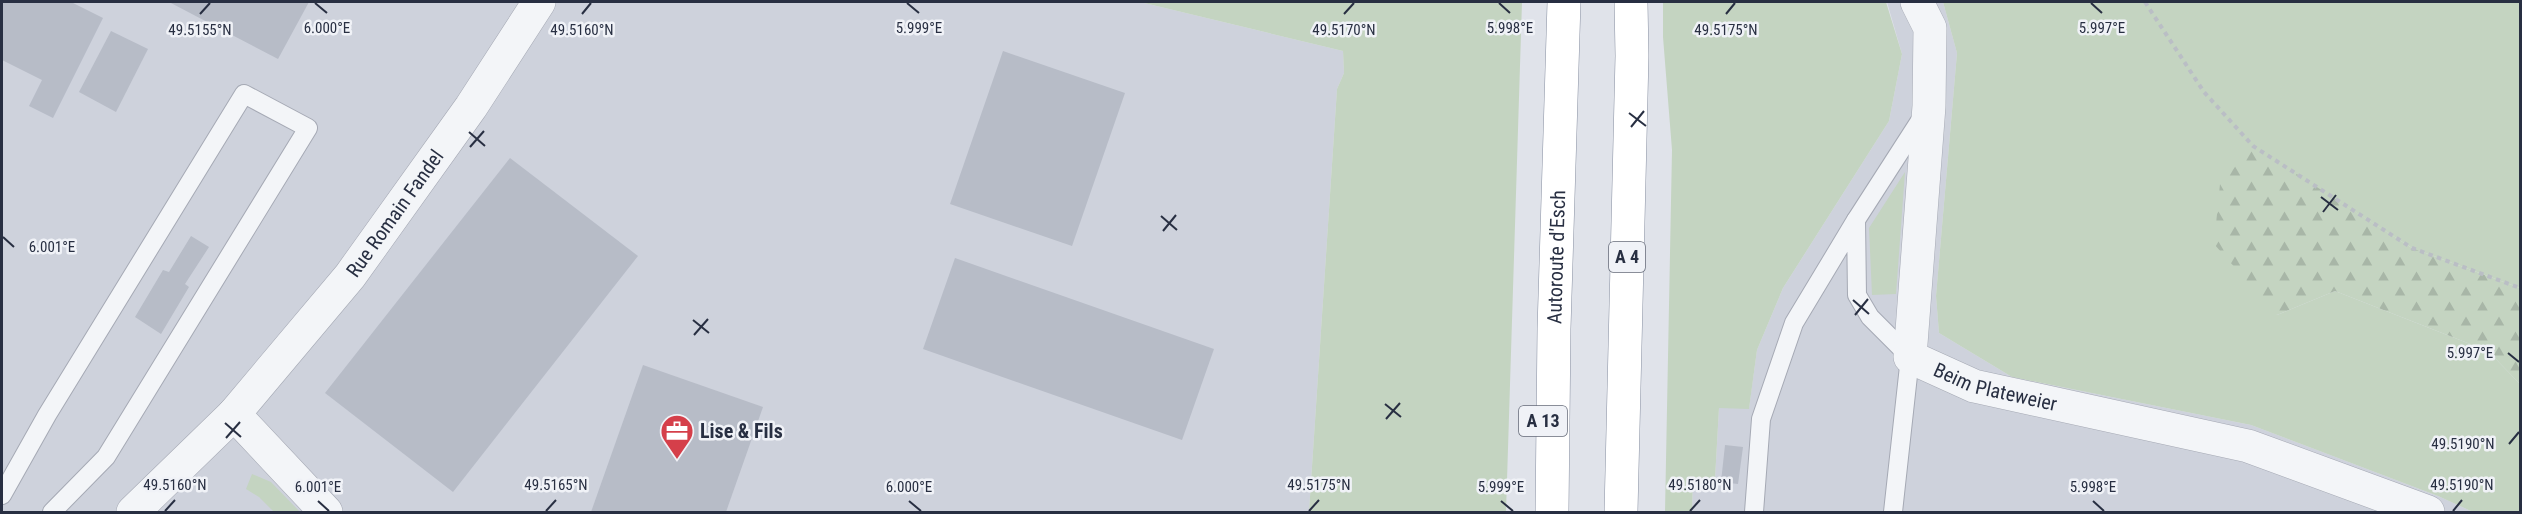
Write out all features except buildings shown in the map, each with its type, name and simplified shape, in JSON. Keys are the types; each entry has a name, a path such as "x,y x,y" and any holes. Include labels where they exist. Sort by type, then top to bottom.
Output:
{"highway":[{"name":"Autoroute d'Esch","path":"1552,513 1554,330 1564,2"},
{"name":"A 4","path":"1621,513 1632,56 1631,2"},
{"name":"A 13","path":"1533,513 1554,330"}],"street":[{"name":"Rue Romain Fandel","path":"133,513 234,414 350,276 471,107 539,2"},
{"name":"Beim Plateweier","path":"1917,2 1930,28 1929,106 1910,357 1974,386 2248,446 2428,513"},
{"path":"234,414 327,513"}],"lane":[{"path":"2,495 47,415 244,94 308,128 106,457 52,513"},
{"path":"1754,513 1761,419 1794,323 1929,106"},
{"path":"1856,220 1857,295 1870,316 1910,357 1893,513"}],"path":[{"path":"2145,2 2204,92 2253,146 2412,248 2520,288"}],"shaded area":[{"path":"2,2 1140,2 1343,51 1344,73 1337,89 1309,512 2,512"},
{"path":"1887,2 1943,2 1957,53 1936,296 1939,333 2012,377 2251,425 2438,496 2473,512 1692,512 1693,478 1715,479 1719,408 1749,408 1757,350 1783,288 1889,121 1902,54"}],"green space":[{"path":"1140,2 1522,2 1506,512 1309,512 1337,89 1344,73 1343,51"},
{"path":"1663,2 1886,2 1902,54 1889,121 1783,288 1757,350 1749,409 1719,408 1715,479 1693,478 1692,512 1665,512 1672,150 1663,37"},
{"path":"1943,2 2520,2 2520,288 2412,248 2253,147 2277,315 2335,291 2488,351 2520,384 2520,512 2473,512 2438,496 2251,425 2012,377 1939,333 1936,296 1957,53"},
{"path":"2253,146 2412,248 2520,288 2520,384 2488,351 2335,291 2277,315 2214,244 2220,184"},
{"path":"1905,172 1896,294 1872,295 1869,228"},
{"path":"252,474 271,482 300,512 274,512 259,497 246,489"}],"place":[{"name":"Lise & Fils","path":"677,460"}]}
